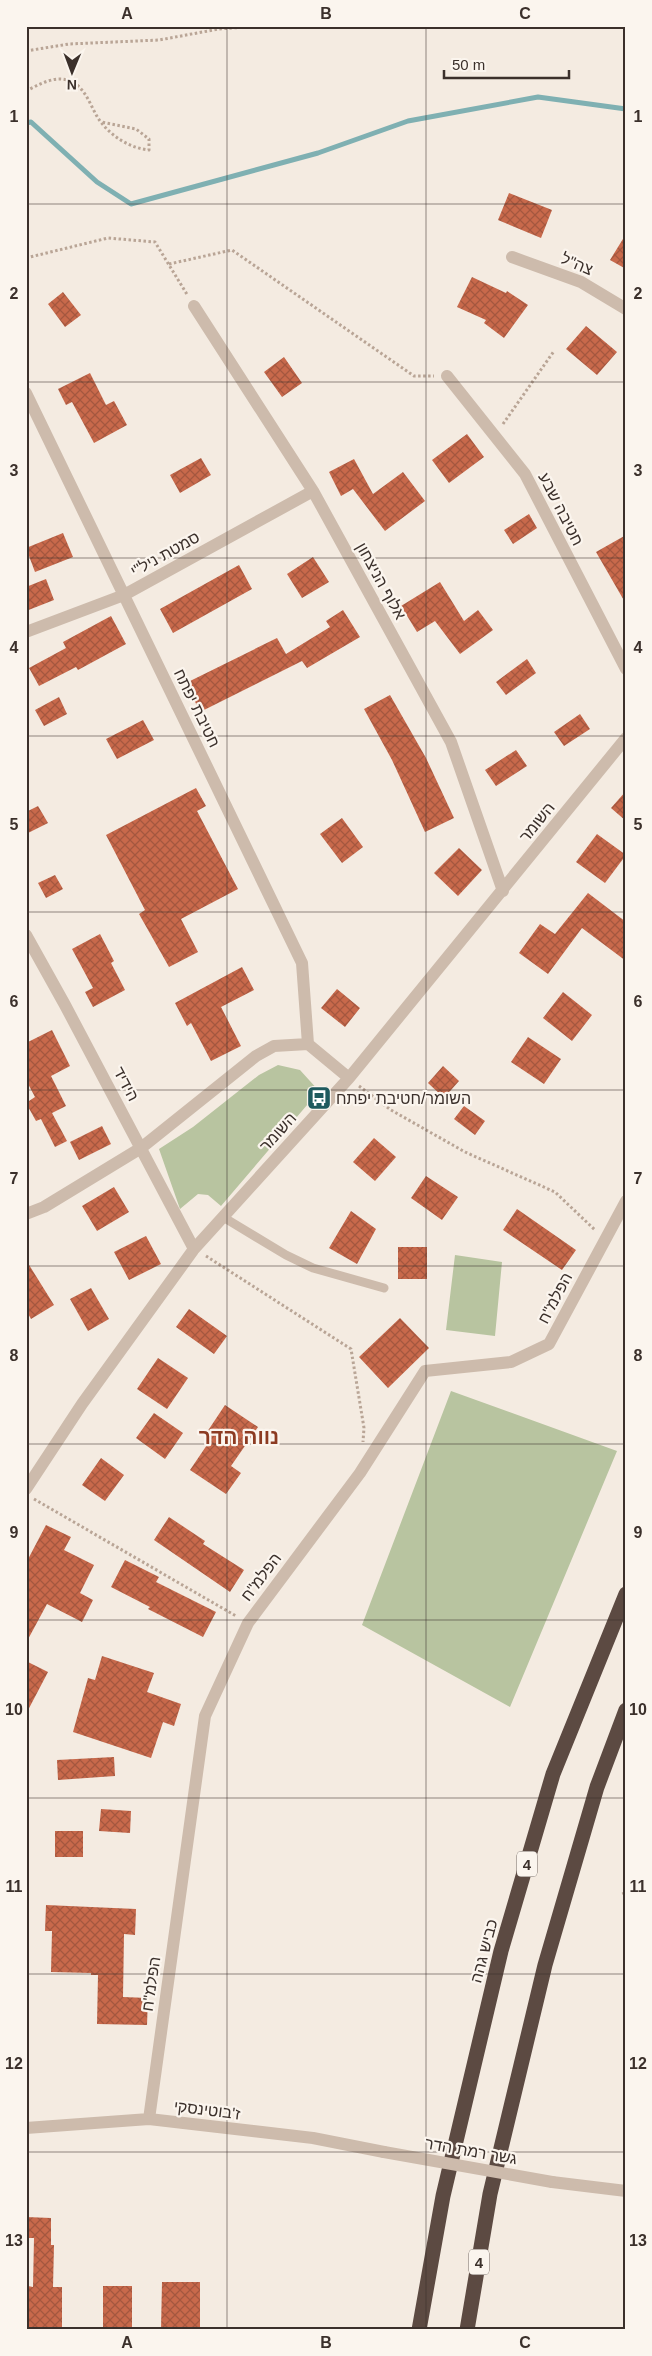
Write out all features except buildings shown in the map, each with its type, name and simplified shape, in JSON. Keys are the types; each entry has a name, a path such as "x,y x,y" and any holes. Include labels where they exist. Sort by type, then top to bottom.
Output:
{"highway":[{"name":"כביש גהה","path":"419,2330 443,2196 501,1951 553,1774 626,1594"},
{"name":"4","path":"467,2330 490,2194 545,1965 597,1787 626,1710"}],"street":[{"name":"צה\"ל","path":"512,257 582,282 626,309"},
{"name":"אלוף הניצחון","path":"194,306 313,491 451,742 503,890"},
{"name":"חטיבה שבע","path":"447,376 496,434 525,474 626,669"},
{"name":"חטיבת יפתח","path":"26,393 302,962 308,1044"},
{"name":"סמטת ניל\"י","path":"26,632 124,595 313,491"},
{"name":"השומר","path":"26,1488 82,1404 194,1249 349,1078 626,738"},
{"name":"הידיד","path":"26,935 142,1148 194,1249"},
{"path":"26,1214 44,1207 142,1148 256,1056 274,1046 308,1044 349,1078"},
{"name":"הפלמ\"ח","path":"150,2119 204,1716 248,1623 360,1473 425,1371 511,1362 549,1344 626,1201"},
{"name":"ז'בוטינסקי","path":"26,2128 150,2119 313,2138 384,2152"},
{"name":"גשר רמת הדר","path":"384,2152 552,2182 626,2191"}],"lane":[{"path":"223,1217 286,1255 313,1268 384,1288"}],"path":[{"path":"26,51 69,44 159,40 219,29 259,26"},
{"path":"26,91 50,80 67,80 84,90 101,122 119,140 140,149 150,150 149,139 136,129 101,122"},
{"path":"26,258 108,238 155,242 194,306"},
{"path":"169,264 232,250 414,376 447,376"},
{"path":"496,434 554,351"},
{"path":"349,1078 391,1110 465,1152 555,1192 604,1239"},
{"path":"194,1249 351,1349 364,1428 362,1446"},
{"path":"26,1495 248,1623"},
{"path":"623,1892 626,1898"}],"green space":[{"path":"278,1065 300,1070 319,1091 221,1206 208,1195 198,1194 180,1209 159,1149 193,1127 259,1075"},
{"path":"455,1255 502,1262 495,1336 446,1330"},
{"path":"451,1391 617,1451 510,1707 362,1625"}],"waterway":[{"path":"26,123 31,122 97,182 131,204 318,153 408,121 538,97 626,109"}],"place":[{"name":"השומר/חטיבת יפתח","path":"319,1098"}],"district":[{"name":"נווה הדר","path":"239,1436"}]}
